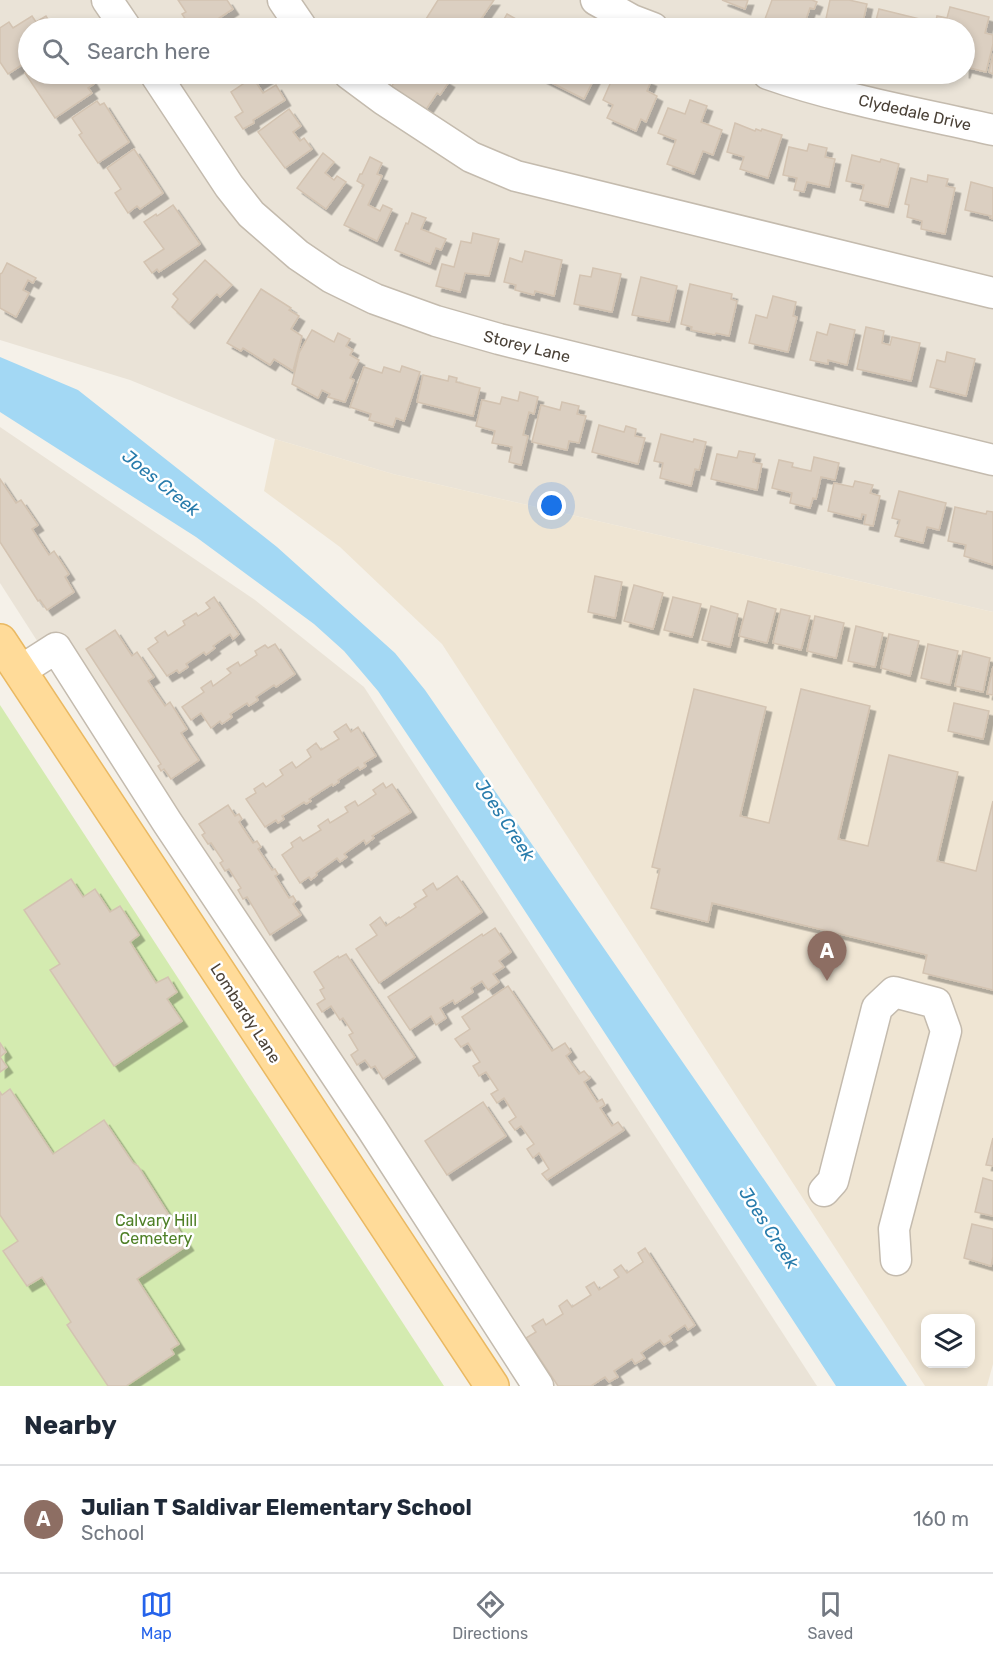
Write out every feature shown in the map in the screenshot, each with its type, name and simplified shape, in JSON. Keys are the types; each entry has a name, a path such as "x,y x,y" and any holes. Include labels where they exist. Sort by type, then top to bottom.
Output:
{"main road":[{"name":"Lombardy Lane","path":"0,641 492,1386"}],"street":[{"path":"107,0 119,18"},
{"path":"283,0 295,18"},
{"path":"596,0 628,18"},
{"name":"Storey Lane","path":"162,84 229,186 251,214 298,255 332,278 375,299 436,321 499,339 993,460"},
{"path":"362,84 471,157 516,176 993,292"},
{"name":"Clydedale Drive","path":"802,84 993,130"},
{"path":"20,671 56,648 167,822 538,1386"},
{"path":"135,845 167,822"},
{"path":"226,983 261,962"},
{"path":"824,1191 833,1181 877,1008 894,992 936,1003 946,1031 894,1229 896,1260"},
{"path":"423,1281 442,1272 457,1261"}],"shaded area":[{"path":"0,0 993,0 993,612 393,474 275,439 130,380 0,340"},
{"path":"0,427 255,600 364,687 817,1386 528,1386 0,583"},
{"path":"275,439 393,474 993,612 993,1364 987,1386 925,1386 442,644 340,547 264,491"}],"green space":[{"name":"Calvary Hill Cemetery","path":"0,705 444,1386 0,1386"}],"water":[{"name":"Joes Creek","path":"0,357 78,390 277,547 395,653 425,690 907,1386 836,1386 477,838 378,691 344,651 314,624 196,537 0,412"}],"building":[{"path":"178,0 227,0 233,9 219,18 185,18 182,14 186,12"},
{"path":"438,0 494,0 482,18 427,18"},
{"path":"722,0 748,0 745,9"},
{"path":"772,0 817,2 814,9 810,8 806,18 765,18"},
{"path":"830,0 849,0 867,4 864,18 826,18"},
{"path":"950,7 989,17 985,33 993,35 993,44 986,72 975,69 975,18 947,18"},
{"path":"879,9 916,18 877,18"},
{"path":"9,22 13,28 18,25 18,68 8,74 0,62 0,28"},
{"path":"993,54 993,74 989,72"},
{"path":"32,84 94,84 88,88 92,93 55,118"},
{"path":"243,84 257,84 263,93 276,85 285,100 243,129 235,117 243,112 231,92"},
{"path":"393,84 448,84 440,95 437,93 425,111 391,87"},
{"path":"554,84 592,84 584,99"},
{"path":"610,84 650,84 647,91 657,96 646,122 641,119 636,131 607,118 613,105 603,100"},
{"path":"690,100 707,106 701,122 722,130 713,155 703,151 694,174 667,164 676,140 658,133 668,108 685,114"},
{"path":"97,101 100,105 104,103 129,142 98,163 79,135 82,133 72,118"},
{"path":"289,109 301,126 293,132 300,141 304,138 312,149 285,168 258,132"},
{"path":"735,123 755,131 762,129 782,135 768,178 740,169 744,157 727,152"},
{"path":"809,144 827,148 825,157 835,159 829,187 807,182 804,192 794,190 797,178 783,175 789,147 807,151"},
{"path":"134,149 163,193 140,209 137,206 128,213 115,193 121,189 107,168"},
{"path":"323,153 334,162 325,173 334,180 337,176 346,182 326,209 297,188"},
{"path":"852,155 899,164 888,207 860,200 864,185 846,181"},
{"path":"370,157 382,163 377,174 382,176 368,205 380,211 383,205 392,209 377,241 344,225 364,185 357,181"},
{"path":"928,175 948,179 946,186 955,188 945,234 921,229 922,221 907,217 909,205 905,204 911,178 927,182"},
{"path":"971,182 993,188 993,219 990,218 991,216 965,210"},
{"path":"173,205 200,244 159,272 157,269 152,273 144,262 164,249 144,222"},
{"path":"412,213 426,218 421,229 446,239 441,250 436,248 430,264 395,250"},
{"path":"473,233 499,239 489,276 465,273 460,292 436,286 442,264 454,267 461,241 471,243"},
{"path":"525,251 562,260 554,296 535,291 534,295 515,290 516,285 504,282 510,258 522,262"},
{"path":"205,260 232,285 220,297 217,294 189,323 172,307 178,299 173,294"},
{"path":"7,263 36,278 33,283 28,280 23,290 29,293 16,317 0,308 0,274"},
{"path":"593,268 621,274 612,312 574,304 580,275 591,277"},
{"path":"641,277 677,286 669,322 632,315"},
{"path":"690,284 732,294 731,299 737,301 729,336 691,330 692,327 681,324"},
{"path":"261,289 291,308 289,310 299,316 291,329 302,336 293,371 274,359 270,365 243,348 241,351 227,343"},
{"path":"773,296 796,302 793,316 797,317 788,352 749,343 756,315 767,318"},
{"path":"830,324 855,330 847,365 828,360 828,364 810,360 817,332 827,335"},
{"path":"866,327 884,331 882,343 890,345 892,337 920,343 911,381 857,369"},
{"path":"312,330 334,342 338,333 350,339 346,346 353,350 350,355 359,360 350,378 354,380 345,402 328,397 330,394 322,390 318,398 292,384 299,353"},
{"path":"947,352 975,359 966,396 930,387 937,360 945,362"},
{"path":"402,366 420,372 404,421 396,418 393,427 369,420 371,414 350,407 364,367 382,373 384,367 400,372"},
{"path":"423,375 448,381 449,376 457,378 456,382 480,388 473,416 417,402"},
{"path":"520,392 538,397 534,414 529,412 523,435 528,436 521,465 509,462 512,447 492,443 495,431 476,426 482,400 500,404 502,397 518,401"},
{"path":"562,402 579,406 577,414 586,416 579,443 569,441 567,450 532,442 541,405 560,410"},
{"path":"599,425 624,432 626,426 636,429 635,436 645,438 638,464 592,452"},
{"path":"661,434 693,442 694,439 706,442 699,470 695,469 691,486 660,478 663,463 654,461"},
{"path":"739,451 755,454 753,462 762,464 757,490 711,479 717,454 737,458"},
{"path":"814,457 839,463 835,480 821,477 816,499 813,498 810,508 790,503 792,493 772,488 779,460 793,463 792,467 811,471"},
{"path":"0,479 16,503 21,500 38,525 32,529 49,555 54,551 69,574 65,577 74,592 47,610 40,600 38,601 0,542"},
{"path":"855,481 873,485 870,493 880,496 873,526 864,524 866,515 862,514 861,519 828,511 834,483 853,487"},
{"path":"899,491 946,503 939,530 927,527 923,543 895,536 900,520 892,518"},
{"path":"955,507 986,514 987,511 993,512 993,565 964,556 966,545 948,541"},
{"path":"595,576 622,582 615,618 588,612"},
{"path":"634,585 663,593 653,629 624,621"},
{"path":"214,597 239,634 233,639 230,634 213,646 215,648 206,655 204,652 186,664 188,667 179,673 177,670 167,676 148,649 158,642 155,638 165,631 168,636 185,625 183,621 196,613 198,616 210,608 206,603"},
{"path":"673,597 701,604 692,637 664,630"},
{"path":"748,601 776,609 767,643 739,636"},
{"path":"711,606 738,614 730,647 702,640"},
{"path":"781,609 810,616 801,650 773,643"},
{"path":"815,616 844,623 836,658 807,651"},
{"path":"856,626 883,633 875,667 848,661"},
{"path":"115,630 132,656 137,652 154,677 148,681 165,706 170,702 187,729 181,733 199,760 171,779 164,769 161,771 158,766 161,764 86,649"},
{"path":"889,634 919,641 910,676 881,668"},
{"path":"275,644 295,674 256,697 258,700 249,706 247,703 230,714 232,717 222,724 220,721 211,728 201,713 191,720 182,707 204,692 201,688 211,681 213,686 231,673 227,669 238,662 240,666 257,655 255,651 265,645 268,648"},
{"path":"928,644 958,651 950,685 921,678"},
{"path":"963,651 990,658 983,692 955,686"},
{"path":"993,667 993,695 987,694"},
{"path":"694,689 766,707 740,816 769,823 801,689 870,706 838,839 868,846 889,755 958,772 937,861 976,871 993,801 993,990 923,973 927,955 712,903 708,922 651,908 660,869 652,867"},
{"path":"954,703 989,711 983,739 948,731"},
{"path":"346,724 351,732 358,727 376,756 364,763 366,766 360,770 358,767 333,786 332,784 309,799 311,801 306,804 304,802 282,816 284,819 278,823 276,820 265,827 246,799 256,793 254,789 263,783 266,787 283,775 280,770 292,762 296,768 311,757 307,750 316,743 321,750 339,739 334,732"},
{"path":"383,783 386,788 392,784 411,812 372,836 374,838 366,844 364,840 344,854 347,857 340,862 337,858 316,873 317,875 311,880 309,877 300,883 282,855 293,847 291,843 300,837 303,841 321,830 318,826 328,819 330,823 348,812 345,807 355,801 358,806 376,794 373,790"},
{"path":"228,805 235,816 239,814 242,819 239,822 253,843 257,841 261,847 258,849 272,870 275,869 278,874 275,876 289,898 293,896 296,901 293,904 301,915 270,935 247,897 243,899 238,890 241,888 229,869 225,871 220,863 223,861 211,843 208,844 202,835 205,833 199,824"},
{"path":"457,876 482,912 379,983 356,949 377,935 370,925 380,917 386,926 416,907 414,904 427,896 423,890 433,883 437,890"},
{"path":"71,879 83,897 95,889 110,912 120,906 139,935 130,942 156,983 168,977 177,992 167,999 182,1021 114,1066 50,970 60,964 24,910"},
{"path":"495,928 511,952 499,961 504,967 493,974 499,982 488,990 482,981 471,988 473,992 455,1004 453,1000 440,1008 446,1018 436,1025 431,1016 410,1030 388,997 482,934 483,936"},
{"path":"346,954 415,1057 383,1079 375,1066 371,1068 365,1060 357,1065 351,1055 358,1050 349,1035 353,1033 343,1018 340,1020 331,1006 322,1012 317,1004 325,999 320,990 324,988 314,972 338,956 339,958"},
{"path":"508,986 552,1051 565,1043 571,1052 566,1056 579,1074 584,1071 590,1078 584,1082 597,1102 602,1099 605,1105 600,1108 612,1126 618,1122 624,1130 547,1180 542,1174 549,1169 539,1153 533,1158 527,1149 534,1144 521,1126 515,1130 509,1122 516,1117 504,1098 497,1103 491,1094 498,1090 486,1072 479,1076 473,1066 480,1062 468,1043 461,1047 455,1039 470,1029 462,1017"},
{"path":"0,1043 6,1052 0,1057"},
{"path":"0,1057 7,1067 0,1072"},
{"path":"10,1089 53,1154 104,1120 133,1163 138,1166 188,1245 137,1279 179,1344 171,1349 174,1354 126,1386 108,1386 67,1325 71,1322 42,1277 27,1286 3,1251 18,1241 0,1215 0,1092 2,1095"},
{"path":"483,1102 506,1136 447,1175 425,1141"},
{"path":"993,1138 993,1166 986,1165"},
{"path":"983,1178 993,1181 993,1216 975,1212"},
{"path":"972,1224 993,1229 991,1266 964,1258"},
{"path":"645,1248 695,1325 688,1330 685,1325 669,1336 672,1340 664,1345 660,1340 641,1353 645,1358 635,1364 632,1359 614,1371 618,1377 609,1382 605,1377 591,1386 558,1386 526,1338 536,1332 532,1326 543,1319 546,1325 563,1314 559,1306 567,1300 572,1307 591,1295 586,1287 594,1282 599,1290 619,1277 614,1270 621,1265 627,1273 643,1262 638,1253"}],"place":[{"name":"Julian T Saldivar Elementary School","path":"827,981"}]}
